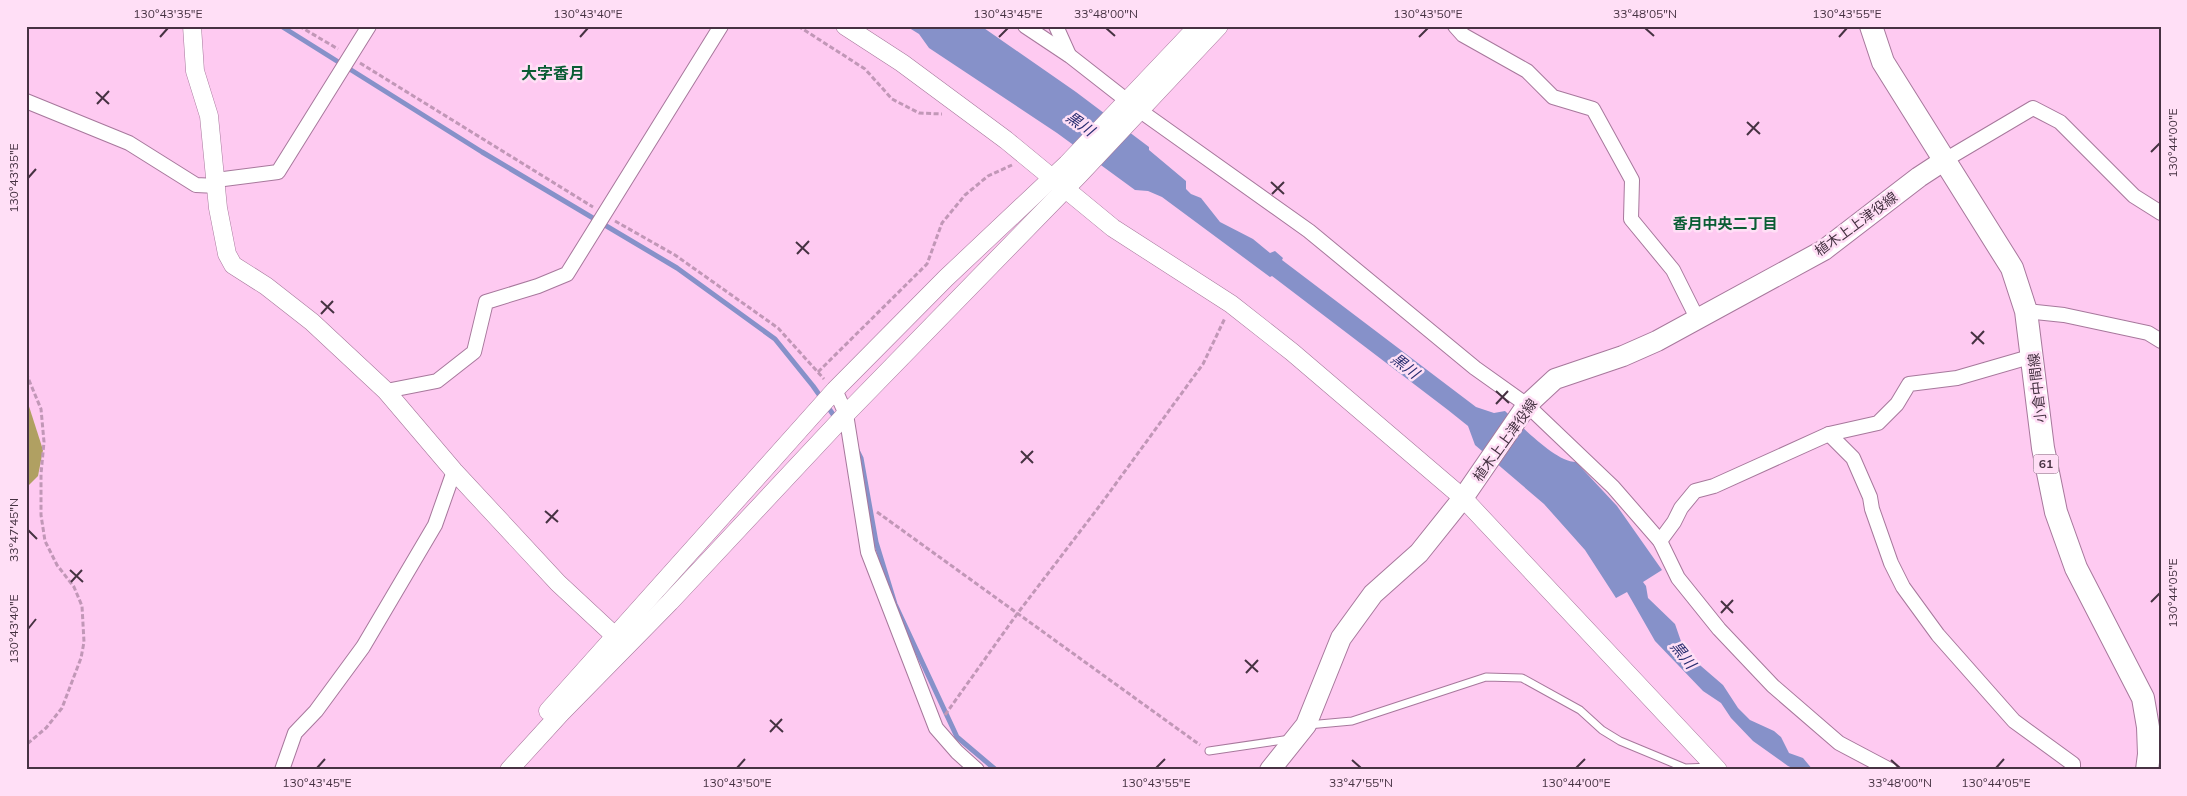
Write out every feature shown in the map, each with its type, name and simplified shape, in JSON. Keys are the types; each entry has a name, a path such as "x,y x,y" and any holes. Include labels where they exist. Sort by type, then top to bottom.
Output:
{"main road":[{"name":"小倉中間線","path":"1871,26 1883,62 2012,268 2026,311 2043,448 2056,512 2076,568 2143,698 2148,727 2149,754 2147,770"},
{"name":"植木上上津役線","path":"1270,770 1300,732 1341,638 1373,594 1419,553 1463,498 1524,411 1554,379 1623,356 1657,341 1824,250 1919,177 1945,160"}],"street":[{"path":"192,26 195,71 209,116 218,208 226,254 234,265 266,286 312,322 386,391 454,471 558,583 615,636"},
{"path":"26,101 129,143 196,185 278,172 369,26"},
{"path":"386,391 437,381 474,352 486,302 538,286 567,274 721,26"},
{"path":"845,26 902,63 990,128 1114,228 1232,304 1292,352 1463,498 1716,768"},
{"path":"1025,26 1070,56 1133,105 1309,231 1475,368 1613,487 1660,541 1678,578 1719,629 1773,686 1839,743 1890,770"},
{"path":"1056,26 1070,56"},
{"path":"495,770 835,390 946,278 1073,169 1133,105 1198,26"},
{"path":"1133,105 1219,26"},
{"path":"1454,26 1526,71 1553,97 1593,109 1632,180 1631,219 1673,270 1697,318"},
{"path":"1945,160 2033,108 2060,122 2134,196 2161,213"},
{"path":"509,770 561,713 684,588 1058,183"},
{"path":"2026,311 2064,315 2148,333 2161,341"},
{"path":"1660,541 1674,522 1681,508 1695,491 1714,486 1829,434 1878,423 1897,404 1909,384 1957,378 2033,356"},
{"path":"835,390 846,414 868,552 936,728 957,752 977,770"},
{"path":"1829,434 1854,458 1870,497 1872,509 1891,563 1903,587 1938,635 2014,721 2073,764 2073,770"},
{"path":"282,770 295,733 316,711 363,648 435,525 454,471"}],"lane":[{"path":"1209,751 1352,721 1486,677 1522,678 1580,710 1602,730 1620,742 1684,768 1716,768"}],"path":[{"path":"298,26 604,214 675,255 778,328 835,390"},
{"path":"798,26 865,69 892,99 919,113 943,114"},
{"path":"818,372 927,264 942,223 965,195 988,176 1015,163 1007,158"},
{"path":"936,728 1017,614 1101,504 1203,364 1232,304"},
{"path":"26,373 41,409 44,442 41,474 41,515 45,541 56,565 74,587 82,606 84,642 81,658 62,708 46,728 26,745"},
{"path":"860,500 1209,751"}],"shaded area":[{"path":"26,397 43,450 38,476 26,488"}],"water":[{"name":"黒川","path":"906,26 981,26 1076,92 1149,147 1149,150 1186,181 1186,189 1191,194 1201,198 1220,222 1253,239 1270,253 1275,251 1283,258 1282,260 1476,407 1494,413 1505,411 1549,450 1558,456 1576,462 1617,506 1662,570 1643,582 1646,586 1648,598 1675,624 1684,650 1723,685 1738,708 1750,720 1774,731 1781,737 1789,753 1803,758 1813,770 1797,770 1788,766 1753,741 1731,718 1721,703 1703,691 1655,641 1627,592 1616,598 1585,550 1544,504 1475,445 1468,426 1272,276 1270,277 1162,197 1148,191 1135,190 1057,133 929,48 919,34"}],"waterway":[{"path":"281,26 482,152 677,268 775,339 813,386 837,420"},
{"path":"857,450 861,458 876,542 895,604 957,737 996,770"}],"district":[{"name":"大字香月","path":"553,73"},
{"name":"香月中央二丁目","path":"1725,224"}]}
